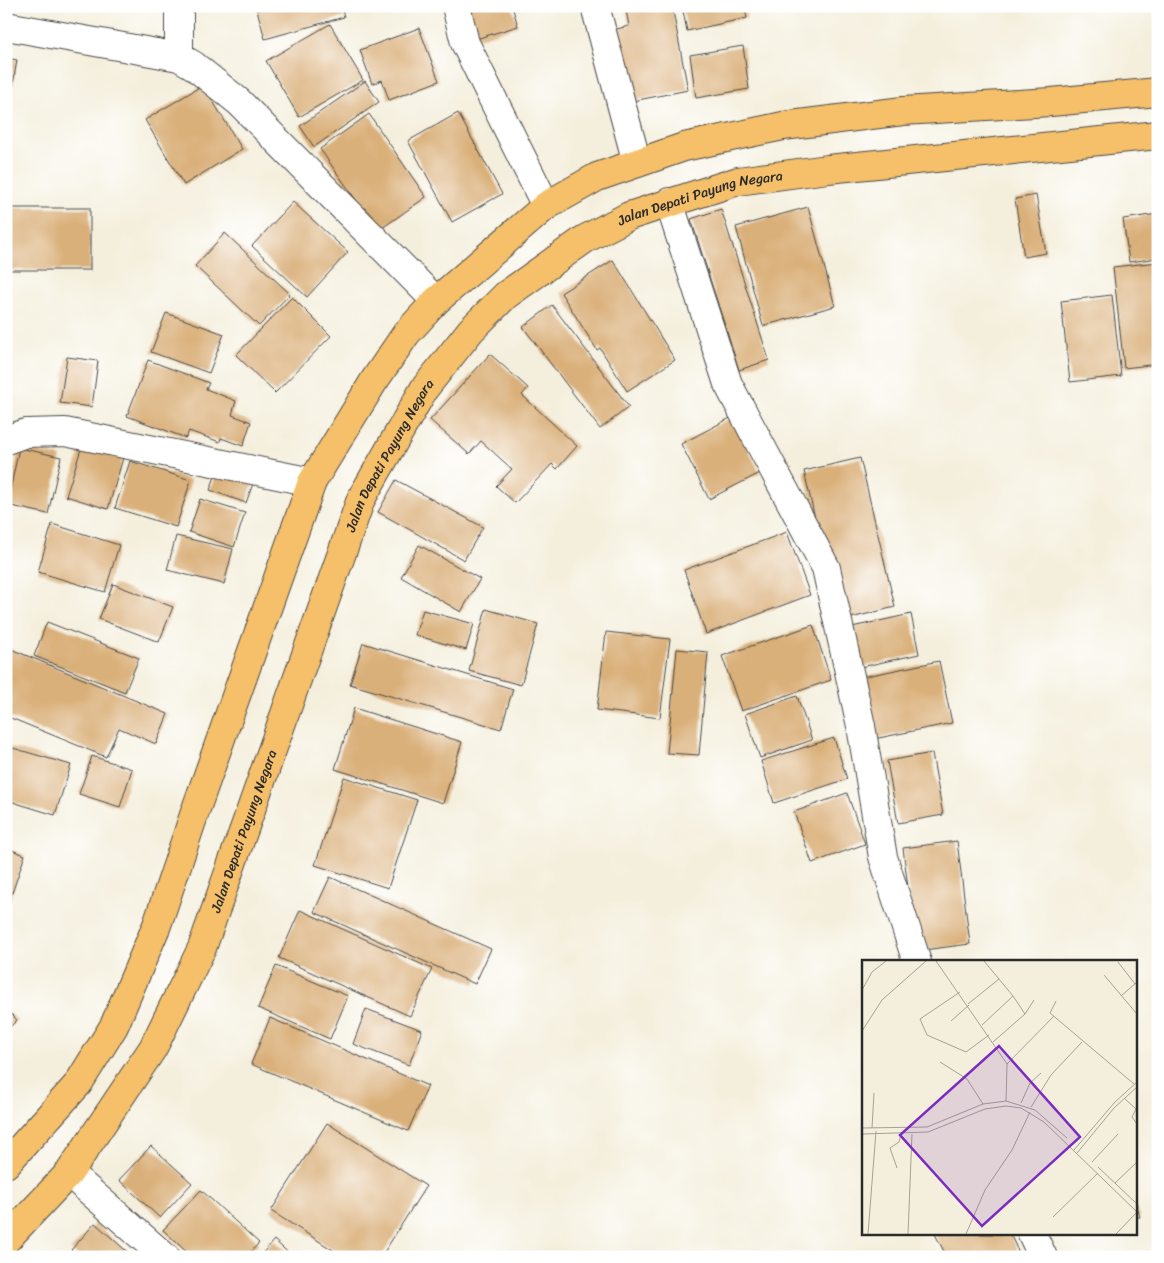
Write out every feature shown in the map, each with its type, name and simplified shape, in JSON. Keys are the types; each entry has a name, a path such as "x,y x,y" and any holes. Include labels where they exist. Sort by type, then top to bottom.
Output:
{"highway":[{"path":"6,1164 78,1084 114,1026 157,925 197,806 312,482 374,381 406,334 436,301 546,206 597,177 684,146 782,126 903,111 1051,102 1158,92"},
{"name":"Jalan Depati Payung Negara","path":"6,1240 69,1173 153,1048 202,948 361,499 424,389 471,330 506,295 534,273 585,239 629,216 747,179 1158,135"}],"street":[{"path":"179,6 179,57"},
{"path":"456,6 465,43 546,206"},
{"path":"595,6 637,164"},
{"path":"6,26 179,57 193,65 239,102 436,301"},
{"path":"669,202 728,384 826,568 861,726 883,857 916,960"},
{"path":"6,440 26,433 65,432 312,482"},
{"path":"69,1173 165,1257"},
{"path":"1033,1236 1043,1257"}],"building":[{"path":"256,6 341,6 344,17 265,39"},
{"path":"466,6 512,6 518,26 476,39"},
{"path":"645,6 672,6 688,90 623,103 608,31 629,26 626,10"},
{"path":"682,6 744,6 747,18 687,31"},
{"path":"330,24 363,80 299,117 266,61"},
{"path":"419,28 439,81 389,100 382,80 372,84 360,50"},
{"path":"743,46 749,89 696,98 690,55"},
{"path":"6,58 17,60 7,121 6,121"},
{"path":"365,81 379,102 314,147 300,126"},
{"path":"203,85 242,149 184,185 145,120"},
{"path":"458,113 502,194 452,222 408,141"},
{"path":"369,114 426,197 378,231 320,149"},
{"path":"1036,195 1046,253 1024,257 1015,199"},
{"path":"293,202 348,252 307,297 252,246"},
{"path":"808,207 835,306 763,326 736,227"},
{"path":"6,208 90,208 90,270 6,270"},
{"path":"721,209 769,360 739,370 691,219"},
{"path":"1158,214 1158,258 1129,262 1123,219"},
{"path":"225,233 290,294 259,326 195,266"},
{"path":"613,260 675,360 627,391 600,348 597,350 561,293"},
{"path":"1158,262 1158,364 1124,368 1113,267"},
{"path":"1112,295 1121,376 1070,382 1061,301"},
{"path":"292,297 331,336 275,393 236,355"},
{"path":"552,305 629,407 600,429 523,327"},
{"path":"166,313 224,334 209,373 151,352"},
{"path":"490,354 528,388 522,395 577,446 557,469 552,464 515,503 496,486 512,469 481,441 469,454 430,420"},
{"path":"67,357 98,361 92,407 60,403"},
{"path":"148,360 209,383 206,389 236,401 232,415 251,422 243,446 221,438 220,442 189,431 186,438 127,416"},
{"path":"732,417 760,473 709,499 681,444"},
{"path":"82,446 123,458 108,509 66,496"},
{"path":"19,448 61,457 48,514 7,505"},
{"path":"860,458 895,607 839,621 804,471"},
{"path":"130,461 191,480 176,527 115,508"},
{"path":"219,466 255,478 246,503 210,490"},
{"path":"396,480 483,527 464,560 378,512"},
{"path":"200,499 245,513 234,547 189,532"},
{"path":"52,524 119,545 105,592 38,572"},
{"path":"787,532 810,595 706,634 684,570"},
{"path":"176,536 233,549 224,584 167,570"},
{"path":"419,545 480,579 461,612 401,577"},
{"path":"113,584 173,607 159,642 99,619"},
{"path":"486,609 538,624 521,685 469,671"},
{"path":"423,610 474,624 466,650 415,635"},
{"path":"911,614 919,654 861,667 852,627"},
{"path":"47,622 139,658 125,692 34,656"},
{"path":"813,625 831,680 741,711 722,656"},
{"path":"606,632 670,639 660,718 597,710"},
{"path":"363,643 513,689 501,729 350,684"},
{"path":"6,647 168,714 156,744 119,728 106,757 6,716"},
{"path":"677,649 708,652 699,755 667,753"},
{"path":"939,661 952,723 869,740 857,678"},
{"path":"797,696 812,740 760,758 745,714"},
{"path":"354,708 462,742 443,803 335,769"},
{"path":"834,738 847,779 774,803 761,761"},
{"path":"6,746 71,765 55,815 6,800"},
{"path":"932,753 943,815 898,823 887,761"},
{"path":"92,756 132,769 120,807 79,794"},
{"path":"344,777 417,800 388,888 315,865"},
{"path":"847,793 865,844 812,863 794,812"},
{"path":"957,841 970,944 916,951 903,848"},
{"path":"6,848 25,855 7,908 6,908"},
{"path":"330,877 491,949 475,984 314,912"},
{"path":"300,910 432,969 410,1016 279,958"},
{"path":"276,966 348,996 330,1039 258,1008"},
{"path":"6,1009 17,1020 6,1031"},
{"path":"366,1009 422,1030 409,1065 353,1044"},
{"path":"270,1018 428,1086 408,1131 251,1064"},
{"path":"327,1123 426,1186 381,1257 344,1257 271,1211"},
{"path":"151,1146 192,1183 160,1218 119,1180"},
{"path":"201,1190 259,1243 246,1257 192,1257 163,1230"},
{"path":"1136,1203 1140,1217 1136,1218"},
{"path":"95,1223 133,1257 79,1257 71,1250"},
{"path":"936,1236 1011,1236 1021,1257 947,1257"},
{"path":"274,1240 293,1257 259,1257"}]}
